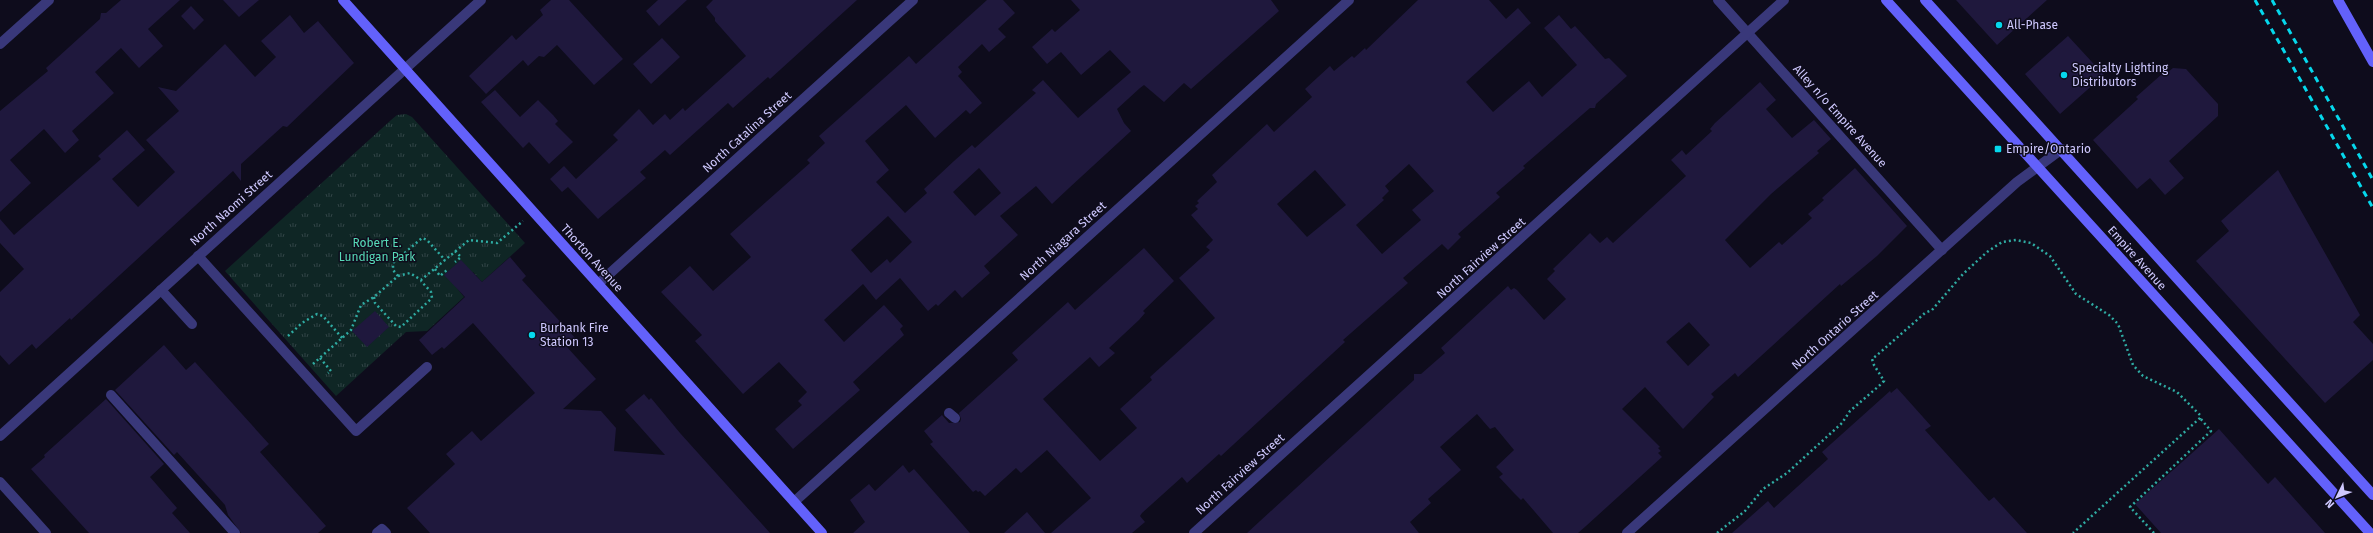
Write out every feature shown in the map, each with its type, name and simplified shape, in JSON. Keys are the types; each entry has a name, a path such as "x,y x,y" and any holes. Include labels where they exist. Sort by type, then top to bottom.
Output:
{"main road":[{"name":"Thorton Avenue","path":"343,0 822,533"},
{"name":"Empire Avenue","path":"1886,0 2370,533"},
{"name":"Empire Avenue","path":"1925,0 2062,149 2373,495"},
{"path":"2338,0 2373,62"}],"street":[{"path":"0,44 49,0"},
{"name":"North Naomi Street","path":"0,436 481,0"},
{"name":"North Catalina Street","path":"598,284 913,0"},
{"name":"North Niagara Street","path":"794,502 1349,0"},
{"name":"Alley n/o Empire Avenue","path":"1718,0 1942,250"},
{"name":"North Fairview Street","path":"1194,533 1784,0"},
{"name":"North Ontario Street","path":"1627,533 2017,182 2062,149"},
{"path":"198,256 318,383 356,431 427,367"},
{"path":"161,290 192,324"},
{"path":"111,395 235,533"},
{"path":"0,482 46,533"},
{"path":"377,533 382,529 386,533"}],"path":[{"path":"421,280 469,240 497,243 534,212"},
{"path":"398,276 393,270 393,263 422,238 427,240 445,260"},
{"path":"1717,533 1745,511 1763,489 1804,458 1842,423 1850,411 1884,381 1872,359 1925,313 1932,310 1963,274 1987,252 2002,242 2016,240 2031,243 2050,256 2076,294 2109,315 2118,324 2133,365 2143,376 2184,397 2212,431 2130,507 2154,533"},
{"path":"455,251 460,257 455,262"},
{"path":"435,269 440,276 447,270"},
{"path":"308,368 343,339 354,326 361,305 374,297 398,276 410,273 421,280 431,292 432,298 401,327 396,326 375,303 374,297"},
{"path":"284,341 296,327 317,314 323,316 343,339"},
{"path":"320,358 331,371 328,373"},
{"path":"2072,533 2200,418"}],"green space":[{"name":"Robert E. Lundigan Park","path":"406,114 412,117 525,243 482,282 473,272 456,287 464,297 427,331 406,332 336,396 225,271 391,120 397,115"}],"building":[{"path":"121,0 180,0 148,29 163,46 139,68 121,48 95,72 114,93 72,131 79,140 65,153 44,129 10,160 31,183 0,212 0,111 48,71 46,68 100,19 101,13 106,13"},
{"path":"223,0 259,0 239,17"},
{"path":"551,0 569,0 623,59 594,85 557,45 544,57 539,56 528,66 523,60 486,94 469,76 512,35 516,40 543,15 540,10"},
{"path":"658,0 687,0 659,26 646,11"},
{"path":"713,0 857,0 770,79 768,77 733,108 728,103 670,155 665,150 640,172 646,178 598,219 568,187 562,192 550,179 564,166 576,179 618,140 613,135 639,109 653,125 665,114 670,120 683,108 685,111 746,56 715,21 715,18 706,7"},
{"path":"987,0 1003,0 1015,13 998,29 1006,37 989,52 982,44 958,67 962,72 958,76 982,103 970,114 966,110 935,138 906,105 865,141 889,170 876,182 905,213 927,193 924,189 954,161 972,145 975,148 1036,93 1032,90 1043,80 1078,118 1131,72 1110,50 1081,75 1061,52 1047,64 1032,47 1052,29 1055,32 1080,10 1071,0 1271,0 1279,11 1191,89 1184,83 1164,102 1144,85 1140,88 1117,109 1124,123 1131,131 1052,204 1036,186 1000,216 1018,235 984,266 990,273 962,298 955,290 938,306 936,304 928,311 900,278 876,300 863,284 824,320 844,342 884,305 903,326 900,329 904,335 853,382 860,390 793,449 775,429 802,405 798,401 807,392 779,362 743,394 695,341 702,335 661,292 690,266 713,291 751,257 730,234 810,163 807,160 825,143 819,136 909,56 916,64","holes":["979,168 1001,193 975,216 953,192","888,216 912,242 890,263 887,259 871,273 851,250"]},
{"path":"1418,0 1489,0 1506,19 1518,8 1531,23 1466,82 1493,112 1529,81 1542,97 1577,65 1544,28 1559,15 1571,29 1575,26 1605,59 1609,58 1627,76 1596,104 1595,108 1590,108 1523,166 1525,168 1496,193 1500,197 1458,234 1461,237 1448,250 1442,244 1403,278 1408,283 1343,340 1345,342 1221,456 1219,454 1187,483 1182,477 1142,513 1140,516 1145,522 1132,533 1051,533 1091,498 1047,450 1021,473 1016,468 985,496 980,491 978,492 976,490 973,492 930,444 933,442 924,431 942,415 949,423 960,422 961,419 959,413 1018,360 1012,353 1068,302 1075,310 1144,248 1174,281 1143,311 1145,313 1139,320 1109,348 1115,353 1099,367 1090,357 1043,399 1100,461 1137,428 1120,409 1152,380 1150,377 1215,318 1179,278 1210,250 1206,247 1213,240 1191,215 1198,209 1195,206 1199,203 1197,201 1217,182 1212,175 1267,124 1274,132 1312,97 1305,89 1330,66 1334,71 1352,56 1354,58 1365,48 1366,50","holes":["1409,164 1434,191 1412,210 1421,220 1382,254 1356,225 1384,200 1382,198 1389,191 1385,186","1315,170 1346,205 1307,237 1277,204"]},
{"name":"All-Phase","path":"1956,0 2047,0 1997,45"},
{"path":"191,6 204,20 194,30 181,16"},
{"path":"290,15 304,33 318,21 354,63 287,127 283,126 241,164 241,181 233,171 71,320 70,318 36,349 32,344 9,365 0,355 0,292 24,269 0,243 0,219 14,235 101,159 98,156 127,130 145,150 112,179 138,207 175,172 146,140 179,111 158,87 176,91 225,44 255,77 276,57 261,41"},
{"name":"Specialty Lighting Distributors","path":"2068,36 2104,75 2060,114 2025,74"},
{"path":"662,38 680,57 651,84 633,64"},
{"path":"2173,68 2186,69 2218,104 2218,116 2169,161 2184,178 2165,195 2150,178 2137,189 2093,140 2138,99 2136,97 2162,74 2163,76"},
{"path":"1760,82 1776,100 1766,109 1792,138 1814,120 1831,139 1817,151 1819,153 1771,194 1725,240 1750,268 1779,242 1782,245 1812,218 1808,214 1824,200 1822,198 1855,168 1907,226 1877,256 1841,286 1840,284 1738,377 1735,373 1711,394 1714,397 1683,429 1645,387 1622,409 1660,447 1658,448 1661,451 1658,453 1662,457 1586,526 1578,533 1553,533 1523,498 1521,500 1514,493 1499,477 1503,474 1496,467 1514,450 1495,427 1490,429 1477,414 1440,447 1461,470 1428,499 1431,503 1410,522 1419,533 1247,533 1414,380 1414,374 1421,374 1445,353 1441,348 1508,286 1511,290 1514,288 1517,290 1544,320 1566,299 1547,279 1555,271 1553,269 1590,233 1600,243 1607,237 1613,243 1686,176 1671,160 1682,150 1686,155 1712,131 1710,129","holes":["1689,322 1710,345 1688,366 1666,342"]},
{"path":"495,90 520,117 538,100 558,121 555,124 573,142 549,164 529,142 523,148 481,102"},
{"path":"2278,170 2360,315 2353,322 2373,344 2373,360 2325,403 2196,261 2229,231 2221,221"},
{"path":"510,257 526,276 522,280 576,339 567,347 596,379 563,409 601,411 616,428 614,451 665,455 625,410 644,394 649,400 651,398 680,433 770,533 430,533 407,508 455,464 446,454 472,431 481,441 535,393 473,323 444,349 442,347 432,355 419,340 465,297 444,275 461,260 482,282"},
{"path":"375,311 389,327 367,347 352,331"},
{"path":"164,345 186,370 195,362 269,444 260,452 326,526 318,533 241,533 228,515 225,505 177,452 174,455 115,390"},
{"path":"1897,388 1931,426 1925,430 1989,501 1994,497 2027,533 1732,533 1768,501 1774,508 1828,459 1822,452 1890,391 1891,393"},
{"path":"106,399 164,464 150,477 177,508 172,513 190,533 89,533 31,469 45,457 44,455"},
{"path":"2219,429 2268,484 2275,477 2325,533 2161,533 2135,504"},
{"path":"903,465 909,473 914,469 970,533 853,533 865,522 850,500 869,484 875,491"},
{"path":"1027,512 1045,533 1004,533"}],"railway":[{"path":"2255,0 2373,208"},
{"path":"2272,0 2373,180"}],"place":[{"name":"All-Phase","path":"1999,25"},
{"name":"Specialty Lighting Distributors","path":"2064,75"},
{"name":"Empire/Ontario","path":"1998,149"},
{"name":"Burbank Fire Station 13","path":"532,335"}]}
